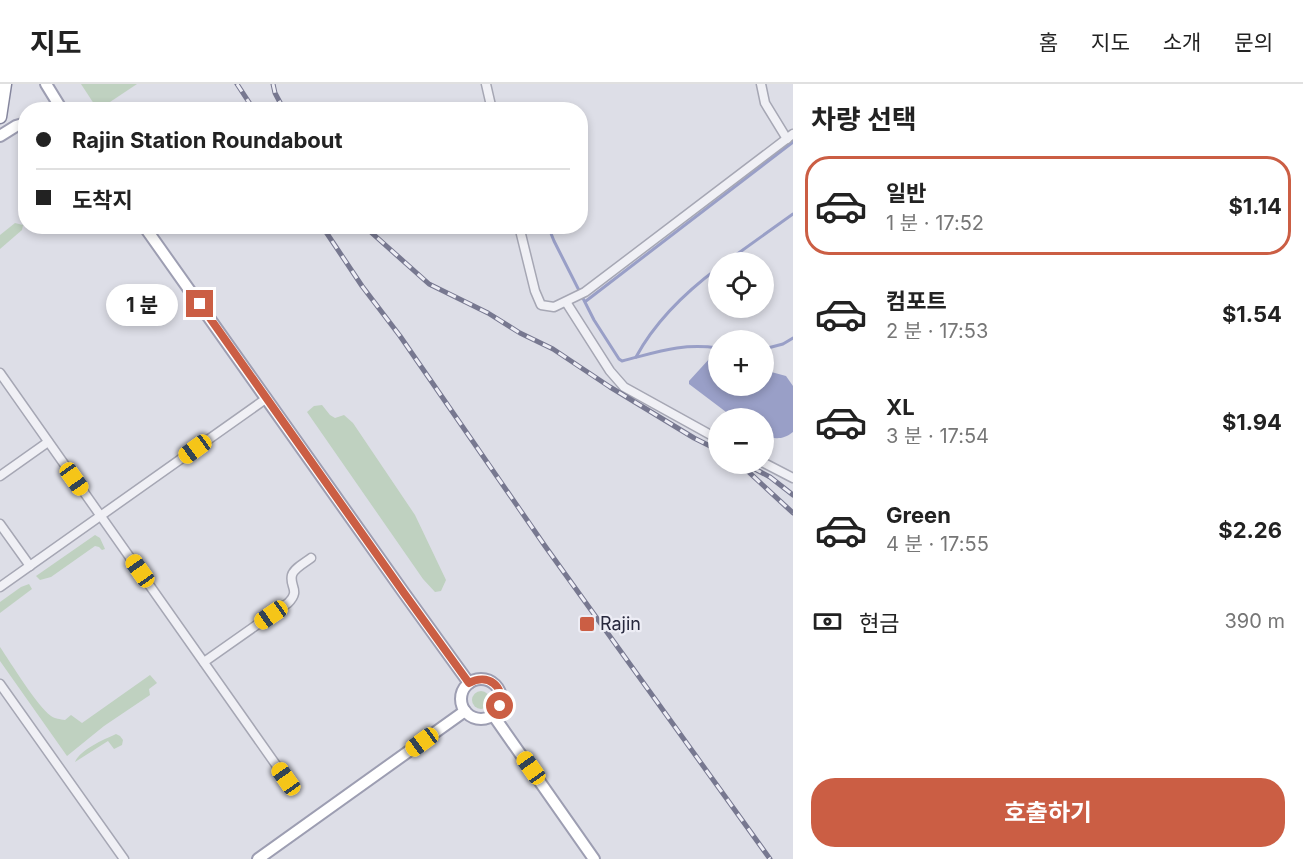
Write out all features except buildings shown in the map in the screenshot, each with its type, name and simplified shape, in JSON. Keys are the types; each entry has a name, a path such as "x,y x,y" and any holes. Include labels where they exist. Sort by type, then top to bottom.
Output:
{"highway":[{"path":"0,117 5,84"}],"main road":[{"path":"46,84 57,102"},
{"path":"0,136 18,125"},
{"path":"150,234 469,683"},
{"path":"484,679 497,687 501,702 493,715 479,719 465,711 462,696 469,683 484,679"},
{"path":"258,859 465,711"},
{"path":"493,715 594,859"}],"street":[{"path":"486,84 490,102"},
{"path":"521,234 535,291 541,304 554,307 585,292 790,137 765,103 761,84"},
{"path":"566,302 597,353 624,387 708,433"},
{"path":"0,374 286,779"},
{"path":"0,587 267,398"},
{"path":"0,476 48,442"},
{"path":"774,468 793,478"},
{"path":"0,524 30,566"},
{"path":"204,662 288,603 294,597 292,576 294,571 311,558"},
{"path":"0,684 124,859"}],"green space":[{"path":"81,84 137,84 110,102 93,102"},
{"path":"15,223 18,224 18,233 0,249 0,235"},
{"path":"322,405 335,418 344,415 353,423 415,515 446,580 441,591 435,592 423,579 307,412 314,406"},
{"path":"95,535 100,538 105,549 102,550 95,546 51,577 40,580 36,576"},
{"path":"29,584 32,589 0,613 0,602"},
{"path":"0,647 45,711 58,719 65,720 71,715 82,723 150,675 157,683 149,689 150,695 104,726 67,756 0,661"},
{"path":"481,691 487,694 490,700 487,706 481,709 475,706 472,700 475,694"},
{"path":"116,734 123,740 122,745 114,749 108,741 75,762 87,749"}],"water":[{"path":"708,360 708,396 774,396 774,373 786,376 793,386 793,432 774,438 774,408 721,408 689,384 689,381"}],"waterway":[{"path":"586,301 793,142"},
{"path":"740,252 793,214"},
{"path":"551,234 594,320 619,359 622,361 681,348 708,347"},
{"path":"636,357 652,332 672,308 708,276"},
{"path":"774,346 793,338"}],"railway":[{"path":"237,84 249,102"},
{"path":"273,84 280,102"},
{"path":"327,234 545,546 770,859"},
{"path":"373,234 429,284 553,349 610,387 708,445"},
{"path":"751,474 793,513"},
{"path":"764,474 793,495"}],"place":[{"name":"Rajin","path":"587,624"}],"route":[{"path":"200,304 469,683 484,679 494,683 500,691 500,706"}]}
